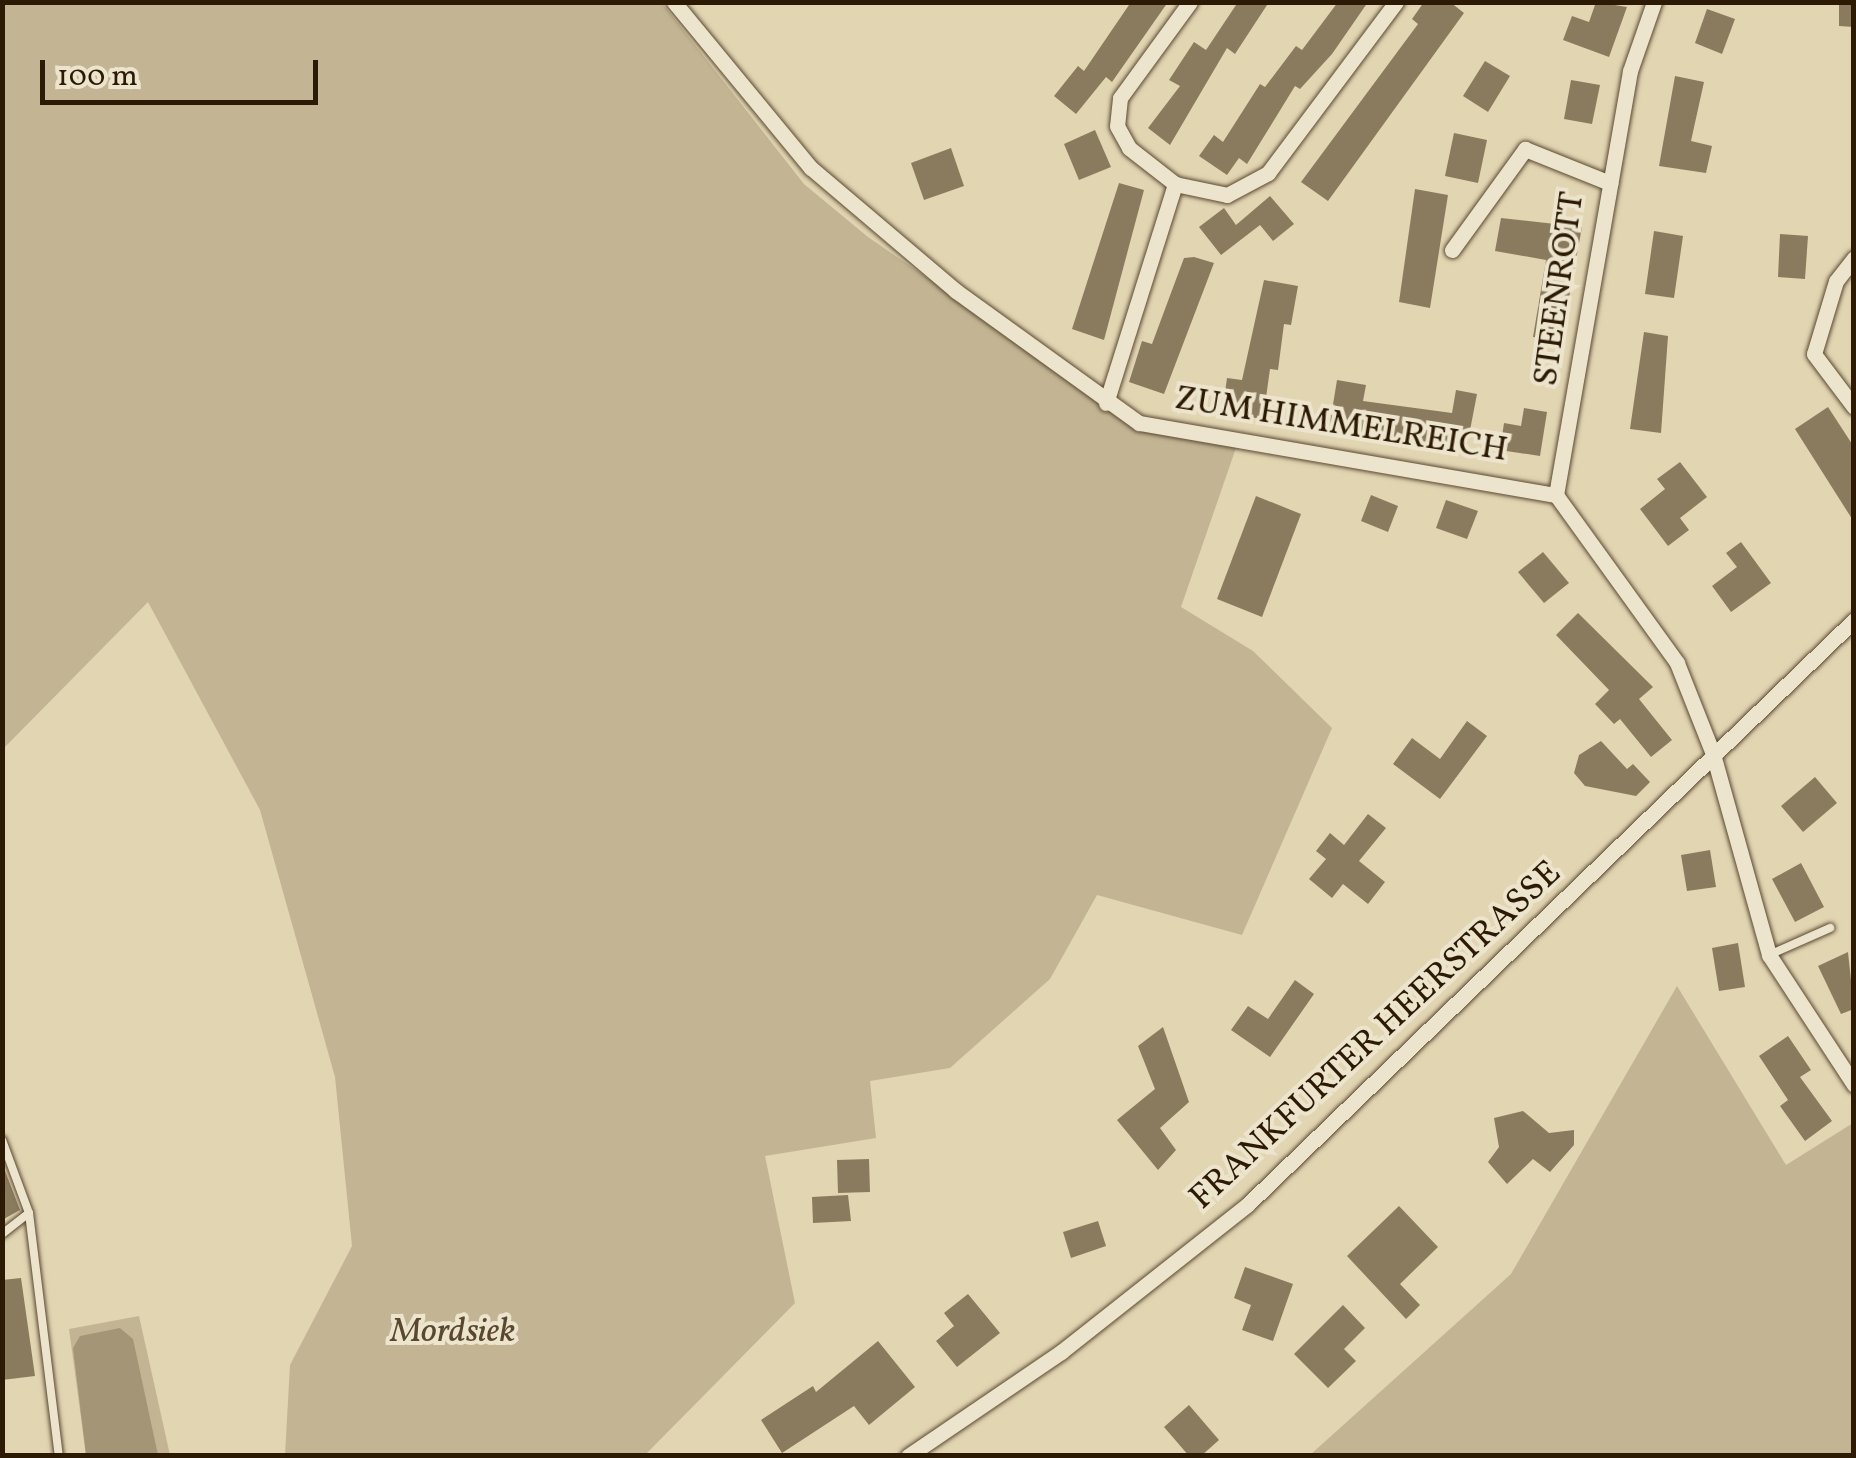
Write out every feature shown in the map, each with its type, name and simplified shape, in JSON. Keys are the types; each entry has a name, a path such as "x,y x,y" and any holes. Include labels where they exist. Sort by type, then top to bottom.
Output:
{"street":[{"name":"ZUM HIMMELREICH","path":"674,2 811,168 956,291 1106,403 1139,423 1236,444 1541,487 1556,495"},
{"path":"1190,2 1120,98 1117,126 1129,148 1176,184 1227,195 1268,174 1396,2"},
{"path":"1610,183 1630,72 1654,2"},
{"name":"STEENROTT","path":"1452,250 1525,150 1610,183 1556,495"},
{"path":"1106,403 1176,184"},
{"path":"1854,258 1830,296 1814,354 1854,407"},
{"path":"1556,495 1677,663 1713,754 1769,954 1854,1085"},
{"name":"FRANKFURTER HEERSTRASSE","path":"908,1456 1062,1352 1247,1205 1854,620"}],"lane":[{"path":"1769,954 1830,928"},
{"path":"2,1140 29,1213 59,1456"},
{"path":"2,1234 29,1213"}],"green space":[{"name":"Mordsiek","path":"2,3 662,3 804,184 868,237 1139,423 1237,445 1181,607 1253,651 1332,728 1242,935 1097,895 1050,979 950,1068 870,1081 876,1138 765,1156 795,1303 645,1455 285,1455 290,1365 352,1246 335,1077 260,810 148,602 3,749"},
{"path":"1677,986 1786,1165 1853,1123 1853,1455 1310,1455 1511,1274"},
{"path":"139,1316 170,1455 86,1455 69,1329"}],"shaded area":[{"path":"120,1328 133,1339 158,1455 86,1455 73,1348 80,1336"}],"building":[{"path":"1131,2 1168,2 1112,82 1106,77 1076,114 1054,96 1078,66 1084,71"},
{"path":"1238,2 1269,2 1235,54 1227,48 1170,145 1148,128 1180,86 1169,80 1194,42 1206,50"},
{"path":"1338,2 1368,2 1332,54 1300,89 1295,86 1247,164 1239,158 1227,175 1199,156 1214,135 1223,142 1260,84 1265,87 1296,46 1302,50"},
{"path":"1424,2 1450,2 1464,13 1328,201 1301,182 1418,24 1412,19"},
{"path":"1596,2 1627,7 1609,57 1563,40 1572,16 1589,22"},
{"path":"1839,2 1854,2 1854,27 1839,26"},
{"path":"1707,9 1735,19 1722,54 1695,43"},
{"path":"1485,61 1510,76 1488,112 1463,96"},
{"path":"1675,76 1704,82 1691,141 1712,146 1706,173 1659,166"},
{"path":"1571,80 1600,85 1592,124 1564,119"},
{"path":"1095,130 1111,167 1079,180 1064,144"},
{"path":"1454,133 1487,140 1478,183 1445,176"},
{"path":"951,148 964,186 924,200 911,163"},
{"path":"1119,183 1144,190 1104,340 1072,329"},
{"path":"1415,189 1448,195 1430,308 1399,302"},
{"path":"1270,196 1294,224 1273,241 1260,225 1221,255 1199,227 1224,208 1236,225"},
{"path":"1501,218 1582,227 1561,341 1533,337 1546,260 1495,251"},
{"path":"1654,231 1683,236 1674,298 1645,294"},
{"path":"1780,234 1808,236 1805,279 1778,277"},
{"path":"1184,258 1214,263 1164,394 1129,382 1142,341 1152,344"},
{"path":"1264,280 1298,286 1291,325 1284,324 1278,370 1270,369 1263,419 1222,413 1227,378 1242,380"},
{"path":"1644,332 1668,336 1661,433 1630,429"},
{"path":"1337,380 1366,385 1363,401 1452,413 1456,390 1477,394 1466,451 1329,429"},
{"path":"1828,407 1854,447 1854,522 1795,429"},
{"path":"1524,408 1547,412 1540,456 1500,450 1504,423 1521,426"},
{"path":"1680,462 1707,497 1680,518 1689,530 1668,546 1640,509 1665,489 1657,479"},
{"path":"1371,495 1398,506 1388,532 1361,521"},
{"path":"1256,496 1301,514 1262,617 1217,599"},
{"path":"1446,500 1478,511 1467,539 1436,528"},
{"path":"1741,542 1771,583 1731,612 1712,586 1737,567 1726,553"},
{"path":"1543,552 1569,583 1544,603 1518,572"},
{"path":"1578,613 1653,687 1639,699 1672,740 1651,757 1620,719 1614,724 1595,704 1609,690 1556,635"},
{"path":"1467,721 1487,736 1440,799 1393,764 1412,738 1440,759"},
{"path":"1601,741 1627,769 1633,764 1650,782 1636,796 1585,786 1574,773 1579,755"},
{"path":"1815,777 1837,803 1803,832 1781,806"},
{"path":"1368,814 1386,828 1359,861 1385,882 1368,904 1343,884 1332,898 1309,879 1326,859 1316,851 1330,833 1344,845"},
{"path":"1710,850 1716,887 1687,891 1681,855"},
{"path":"1801,863 1824,907 1795,922 1772,879"},
{"path":"1738,943 1745,987 1719,991 1712,948"},
{"path":"1848,952 1854,1009 1841,1014 1818,966"},
{"path":"1295,980 1314,994 1270,1057 1231,1030 1248,1006 1268,1019"},
{"path":"1163,1027 1189,1102 1160,1128 1176,1150 1158,1170 1117,1120 1155,1089 1138,1046"},
{"path":"1788,1036 1811,1070 1800,1077 1832,1121 1805,1141 1780,1106 1788,1100 1759,1056"},
{"path":"1523,1111 1549,1133 1574,1130 1574,1145 1550,1172 1533,1159 1507,1184 1488,1162 1499,1147 1494,1118"},
{"path":"869,1159 870,1192 838,1193 837,1160"},
{"path":"2,1163 20,1210 2,1220"},
{"path":"848,1195 851,1221 813,1223 812,1197"},
{"path":"1399,1206 1438,1247 1400,1284 1420,1305 1406,1319 1347,1256"},
{"path":"1098,1221 1106,1246 1071,1258 1063,1232"},
{"path":"1245,1267 1293,1284 1273,1341 1242,1330 1251,1305 1234,1298"},
{"path":"21,1278 35,1376 2,1380 2,1280"},
{"path":"968,1294 1000,1333 957,1367 936,1341 954,1326 944,1313"},
{"path":"1343,1305 1365,1328 1344,1349 1356,1361 1328,1388 1294,1354"},
{"path":"878,1341 915,1387 869,1425 854,1406 782,1453 761,1420 813,1386 816,1392"},
{"path":"1189,1405 1219,1440 1201,1456 1189,1456 1164,1427"}]}
